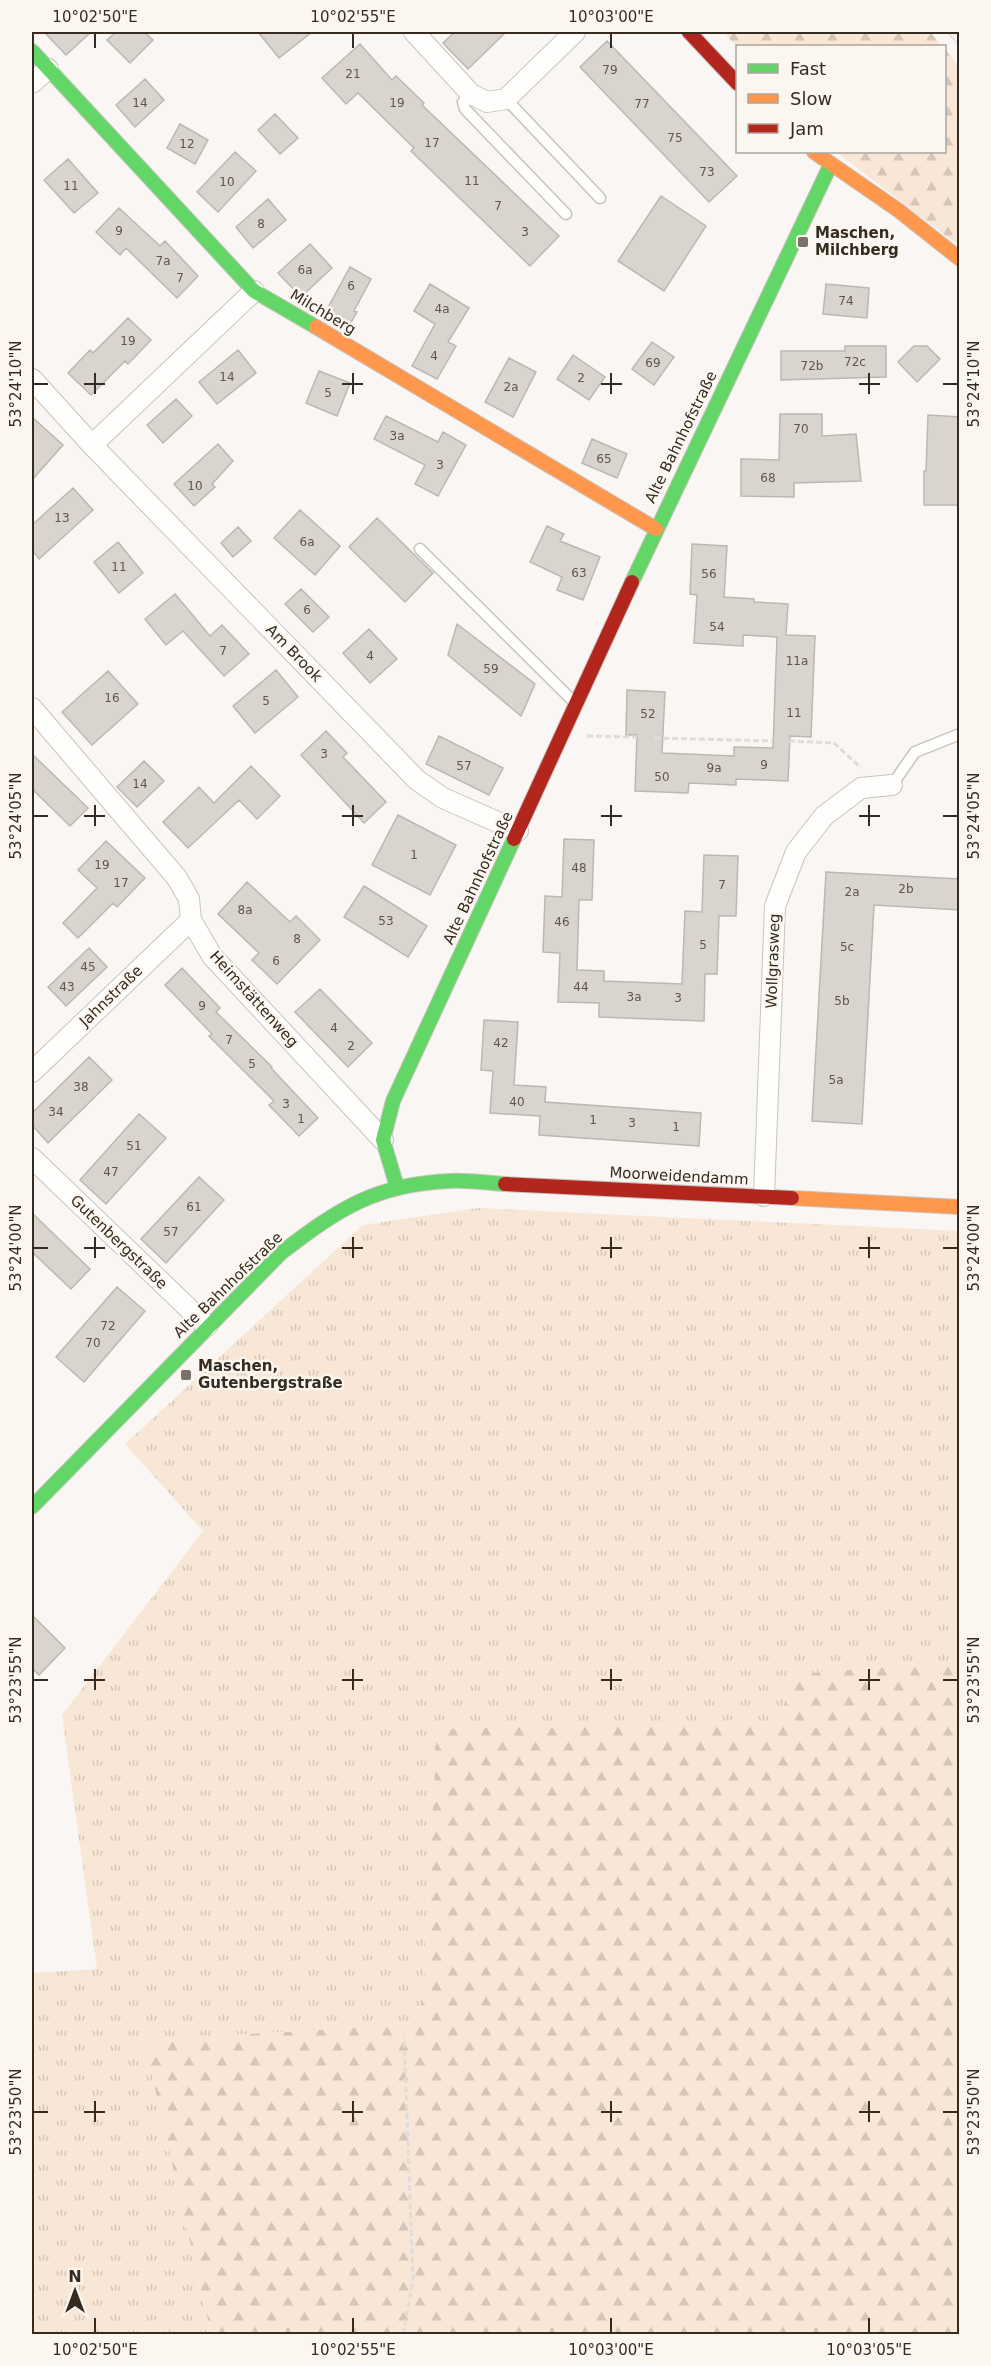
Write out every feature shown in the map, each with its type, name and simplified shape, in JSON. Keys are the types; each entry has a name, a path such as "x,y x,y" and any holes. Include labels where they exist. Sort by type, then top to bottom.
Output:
{"street":[{"path":"414,32 471,94 487,102 507,99 575,32"},
{"path":"689,32 736,82"},
{"name":"Milchberg","path":"32,51 254,291 656,530"},
{"path":"32,83 48,69"},
{"path":"815,153 898,210 960,259"},
{"name":"Alte Bahnhofstraße","path":"382,1140 393,1101 656,530 831,164"},
{"path":"92,445 254,291"},
{"name":"Am Brook","path":"32,379 92,445 417,780 443,798 518,831"},
{"name":"Heimstättenweg","path":"32,708 177,878 189,899 191,920 212,956 382,1140"},
{"path":"861,788 892,785"},
{"name":"Wollgrasweg","path":"764,1196 775,906 796,852 824,816 861,788"},
{"name":"Jahnstraße","path":"32,1072 191,920"},
{"path":"382,1140 397,1187"},
{"name":"Gutenbergstraße","path":"32,1158 207,1326"},
{"name":"Moorweidendamm","path":"397,1187 451,1181 960,1207"},
{"name":"Alte Bahnhofstraße","path":"32,1507 281,1253 317,1225 364,1198 397,1187"}],"lane":[{"path":"471,94 463,102 465,109 566,214"},
{"path":"507,99 600,198"},
{"path":"420,549 576,704"},
{"path":"892,785 915,752 960,734"}],"path":[{"path":"562,735 637,737"},
{"path":"654,738 773,741"},
{"path":"789,741 834,742 861,767 861,788"},
{"path":"403,2334 413,2280 404,2037"}],"green space":[{"path":"723,32 930,32 941,45 736,45"},
{"path":"946,50 959,67 959,246 837,153 946,153"},
{"path":"478,1208 959,1231 959,1661 796,1674 780,1722 437,1730 421,2024 145,2040 211,2334 32,2334 32,1973 97,1969 62,1715 203,1531 125,1444 363,1225"},
{"path":"959,1661 959,2334 211,2334 144,2040 421,2024 437,1729 779,1722 796,1674"}],"building":[{"path":"44,32 91,32 66,55"},
{"path":"116,32 144,32 153,40 130,63 107,40"},
{"path":"258,32 312,32 279,58"},
{"path":"455,32 506,32 468,69 443,43"},
{"path":"607,41 737,176 709,202 580,67"},
{"path":"360,44 392,80 396,76 424,103 422,105 559,236 530,266 411,151 414,148 358,93 346,104 322,78"},
{"path":"145,79 164,100 135,127 116,105"},
{"path":"275,114 298,138 280,154 258,130"},
{"path":"180,124 208,140 195,164 167,148"},
{"path":"235,152 256,171 218,212 197,192"},
{"path":"68,159 98,193 74,213 44,180"},
{"path":"661,196 706,226 664,291 618,261"},
{"path":"268,199 286,220 253,248 236,227"},
{"path":"119,208 160,246 165,241 198,276 177,298 126,248 120,255 96,232"},
{"path":"310,244 332,268 301,297 278,273"},
{"path":"350,267 371,279 354,311 357,312 349,326 325,313"},
{"path":"430,284 469,308 448,342 456,346 437,379 412,366 435,324 414,311"},
{"path":"826,284 869,288 867,318 823,314"},
{"path":"128,318 151,340 128,364 125,361 91,395 68,373 90,350 93,353"},
{"path":"652,342 674,357 654,385 632,369"},
{"path":"845,346 886,346 886,377 781,380 781,351 845,351"},
{"path":"914,346 927,346 940,359 917,382 898,362"},
{"path":"238,350 256,373 217,404 199,382"},
{"path":"573,355 605,377 589,400 557,379"},
{"path":"509,358 536,372 513,417 485,402"},
{"path":"319,371 350,383 337,416 306,403"},
{"path":"176,399 192,416 163,443 147,425"},
{"path":"780,414 822,414 822,436 856,434 861,481 794,483 794,497 741,496 741,459 779,460"},
{"path":"928,415 960,417 960,505 924,505"},
{"path":"386,416 438,442 443,432 466,445 438,496 415,484 425,465 374,439"},
{"path":"32,417 63,445 32,480"},
{"path":"592,439 627,454 617,478 582,463"},
{"path":"218,444 233,461 212,484 215,487 194,506 174,484"},
{"path":"73,488 93,510 39,559 32,550 32,525"},
{"path":"300,510 340,546 315,575 274,538"},
{"path":"377,518 433,573 405,602 349,547"},
{"path":"547,526 564,534 560,541 600,557 583,600 557,590 562,577 530,562"},
{"path":"238,527 251,541 233,557 221,543"},
{"path":"118,542 143,573 119,593 94,562"},
{"path":"692,544 727,546 724,597 788,604 786,635 815,636 811,737 790,736 788,781 736,779 736,785 689,783 688,793 635,791 637,735 626,735 627,690 665,692 662,753 734,756 734,747 773,748 777,637 743,635 743,646 694,643 697,595 690,594"},
{"path":"301,589 329,617 313,632 285,604"},
{"path":"175,594 210,636 222,625 249,654 224,676 183,631 166,645 145,619"},
{"path":"457,624 535,684 521,716 448,655"},
{"path":"369,629 397,659 370,683 343,653"},
{"path":"276,670 298,697 255,733 233,706"},
{"path":"108,671 138,704 92,745 62,712"},
{"path":"326,731 347,753 343,757 386,802 364,823 301,755"},
{"path":"439,736 503,768 489,795 426,764"},
{"path":"32,754 88,808 70,826 32,789"},
{"path":"144,761 164,781 137,807 117,787"},
{"path":"251,766 280,796 257,819 239,800 188,848 163,822 199,787 214,803"},
{"path":"398,815 456,845 430,895 372,865"},
{"path":"564,839 594,840 592,900 579,900 577,970 604,971 604,981 682,984 685,911 702,912 704,855 738,856 736,916 719,916 717,974 705,974 704,1021 599,1017 599,1003 558,1002 560,953 543,952 545,896 562,897"},
{"path":"106,841 145,878 117,907 113,903 78,938 63,923 97,888 78,870"},
{"path":"826,872 960,879 960,910 874,905 862,1124 812,1121"},
{"path":"247,882 290,922 296,916 320,940 277,984 252,960 259,953 218,914"},
{"path":"364,886 427,926 408,957 344,917"},
{"path":"89,948 107,967 66,1006 48,987"},
{"path":"182,968 220,1008 216,1012 272,1067 318,1118 299,1136 269,1105 274,1101 209,1036 212,1034 165,985"},
{"path":"320,989 372,1043 348,1067 295,1012"},
{"path":"484,1020 518,1022 514,1085 546,1087 545,1102 701,1113 699,1146 539,1135 540,1116 490,1113 493,1071 481,1070"},
{"path":"89,1057 112,1080 48,1143 32,1125 32,1113"},
{"path":"139,1114 166,1138 106,1204 80,1180"},
{"path":"199,1177 224,1200 166,1263 141,1239"},
{"path":"32,1213 90,1269 71,1289 32,1252"},
{"path":"117,1287 145,1311 84,1382 56,1357"},
{"path":"32,1615 65,1648 39,1675 32,1668"}],"railway":[{"path":"951,32 960,42"}],"traffic: fast":[{"path":"32,51 254,291 316,327"},
{"path":"632,582 831,164"},
{"path":"397,1187 383,1140 393,1101 514,839"},
{"path":"32,1507 281,1253 321,1224 359,1202 400,1187 450,1181 505,1184"}],"traffic: slow":[{"path":"815,153 898,210 960,259"},
{"path":"316,327 656,529"},
{"path":"792,1198 960,1207"}],"traffic: jam":[{"path":"689,32 736,82"},
{"path":"514,839 632,582"},
{"path":"505,1184 792,1198"}],"place":[{"name":"Maschen, Milchberg","path":"803,242"},
{"name":"Maschen, Gutenbergstraße","path":"186,1375"}]}
